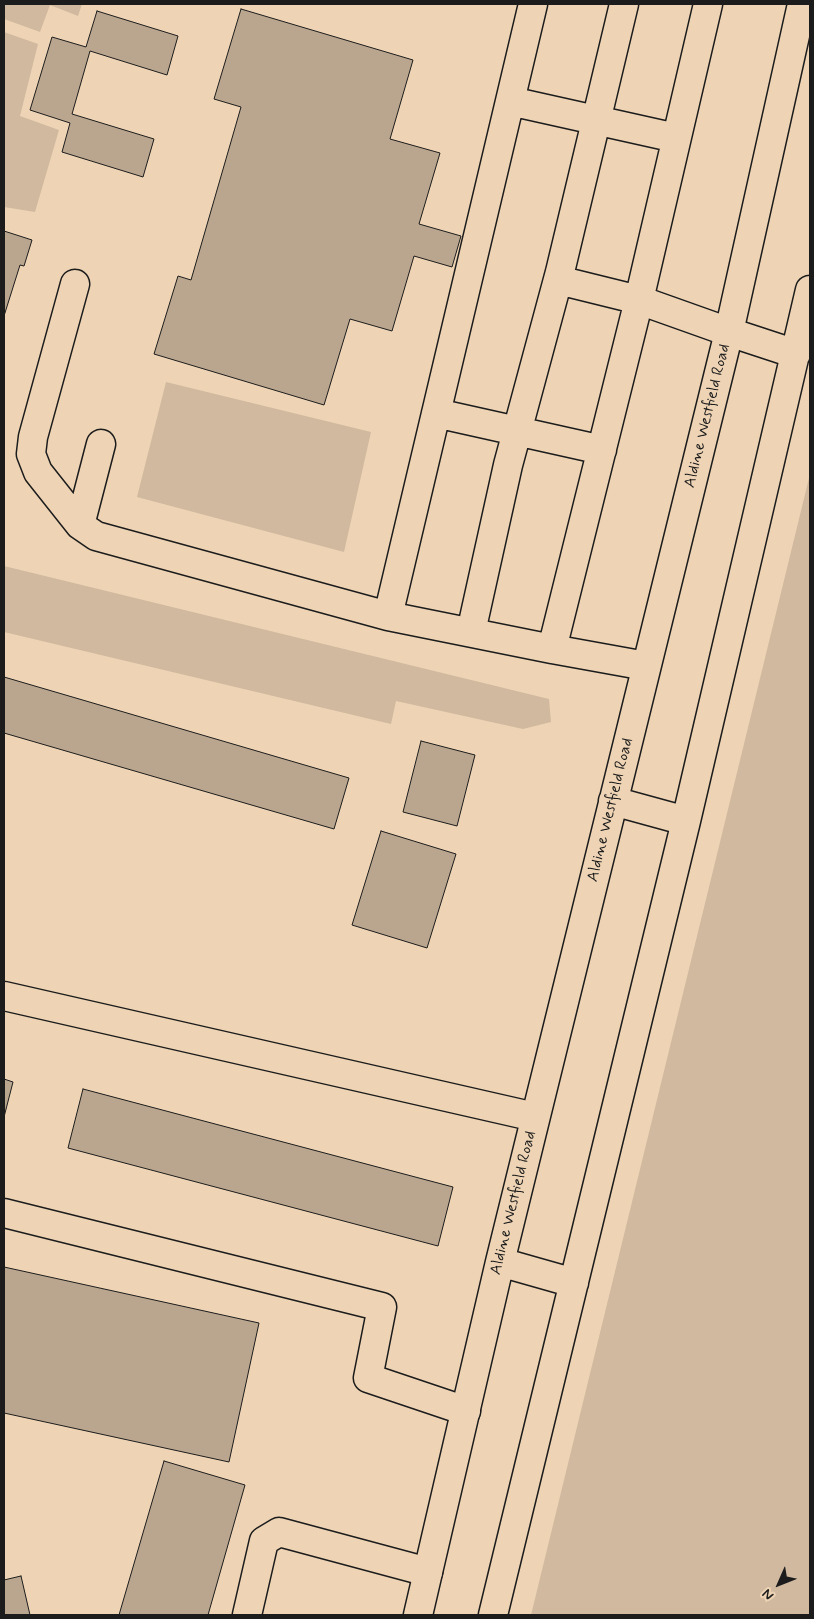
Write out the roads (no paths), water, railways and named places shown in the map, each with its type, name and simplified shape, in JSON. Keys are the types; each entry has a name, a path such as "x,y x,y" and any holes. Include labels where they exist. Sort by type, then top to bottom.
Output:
{"main road":[{"path":"388,616 533,4"},
{"path":"471,632 508,465 558,280 624,4"},
{"path":"552,649 639,300 708,4"},
{"name":"Aldine Westfield Road","path":"418,1615 535,1117 729,332 802,4"},
{"path":"510,101 676,138"},
{"path":"558,280 639,300 796,354"},
{"path":"74,284 33,437 31,454 38,472 80,525 96,536 388,616 646,666"},
{"path":"493,1615 686,821 810,290"},
{"path":"436,413 602,450"},
{"path":"80,525 101,444"},
{"path":"613,801 686,821"},
{"path":"4,996 535,1117"},
{"path":"4,1213 382,1308 368,1378 466,1411"},
{"path":"500,1262 574,1283"},
{"path":"247,1615 264,1542 279,1532 428,1572"}]}
